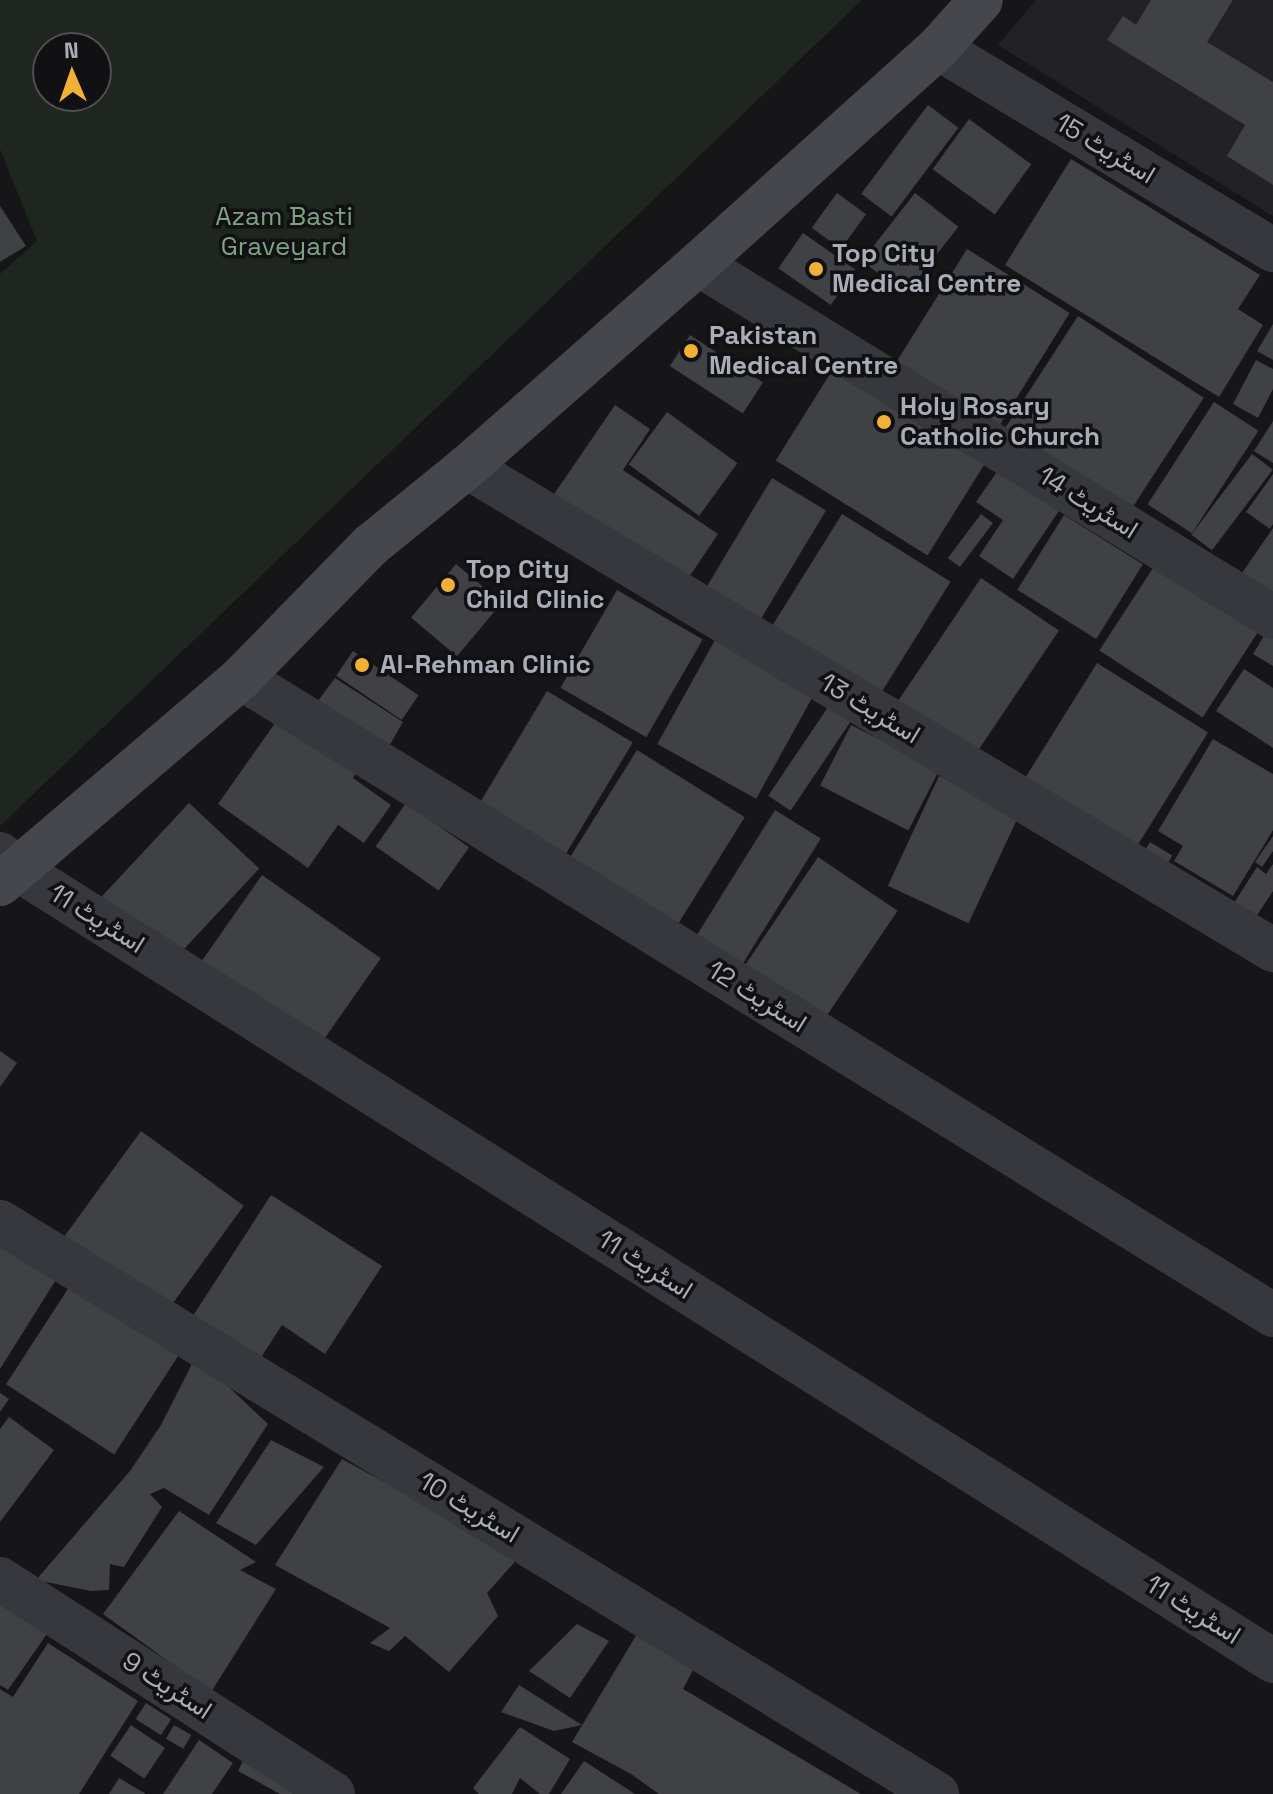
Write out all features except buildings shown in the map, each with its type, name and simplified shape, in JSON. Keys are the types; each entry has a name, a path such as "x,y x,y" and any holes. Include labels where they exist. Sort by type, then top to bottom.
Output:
{"street":[{"path":"6,869 241,678 371,545 467,467 698,264 938,48 981,0"},
{"name":"اسٹریٹ 15","path":"938,48 1273,250"},
{"name":"اسٹریٹ 14","path":"698,264 1273,617"},
{"name":"اسٹریٹ 13","path":"467,467 1273,950"},
{"name":"اسٹریٹ 12","path":"241,678 1273,1315"},
{"name":"اسٹریٹ 11","path":"6,869 1273,1661"},
{"name":"اسٹریٹ 10","path":"0,1222 937,1794"},
{"name":"اسٹریٹ 9","path":"0,1579 333,1794"}],"shaded area":[{"path":"1036,0 1273,0 1273,216 998,45"}],"green space":[{"name":"Azam Basti Graveyard","path":"0,0 862,0 0,826 0,274 37,241 0,149"}],"place":[{"name":"Top City Medical Centre","path":"816,269"},
{"name":"Pakistan Medical Centre","path":"691,351"},
{"name":"Holy Rosary Catholic Church","path":"884,422"},
{"name":"Top City Child Clinic","path":"448,585"},
{"name":"Al-Rehman Clinic","path":"362,665"}]}
